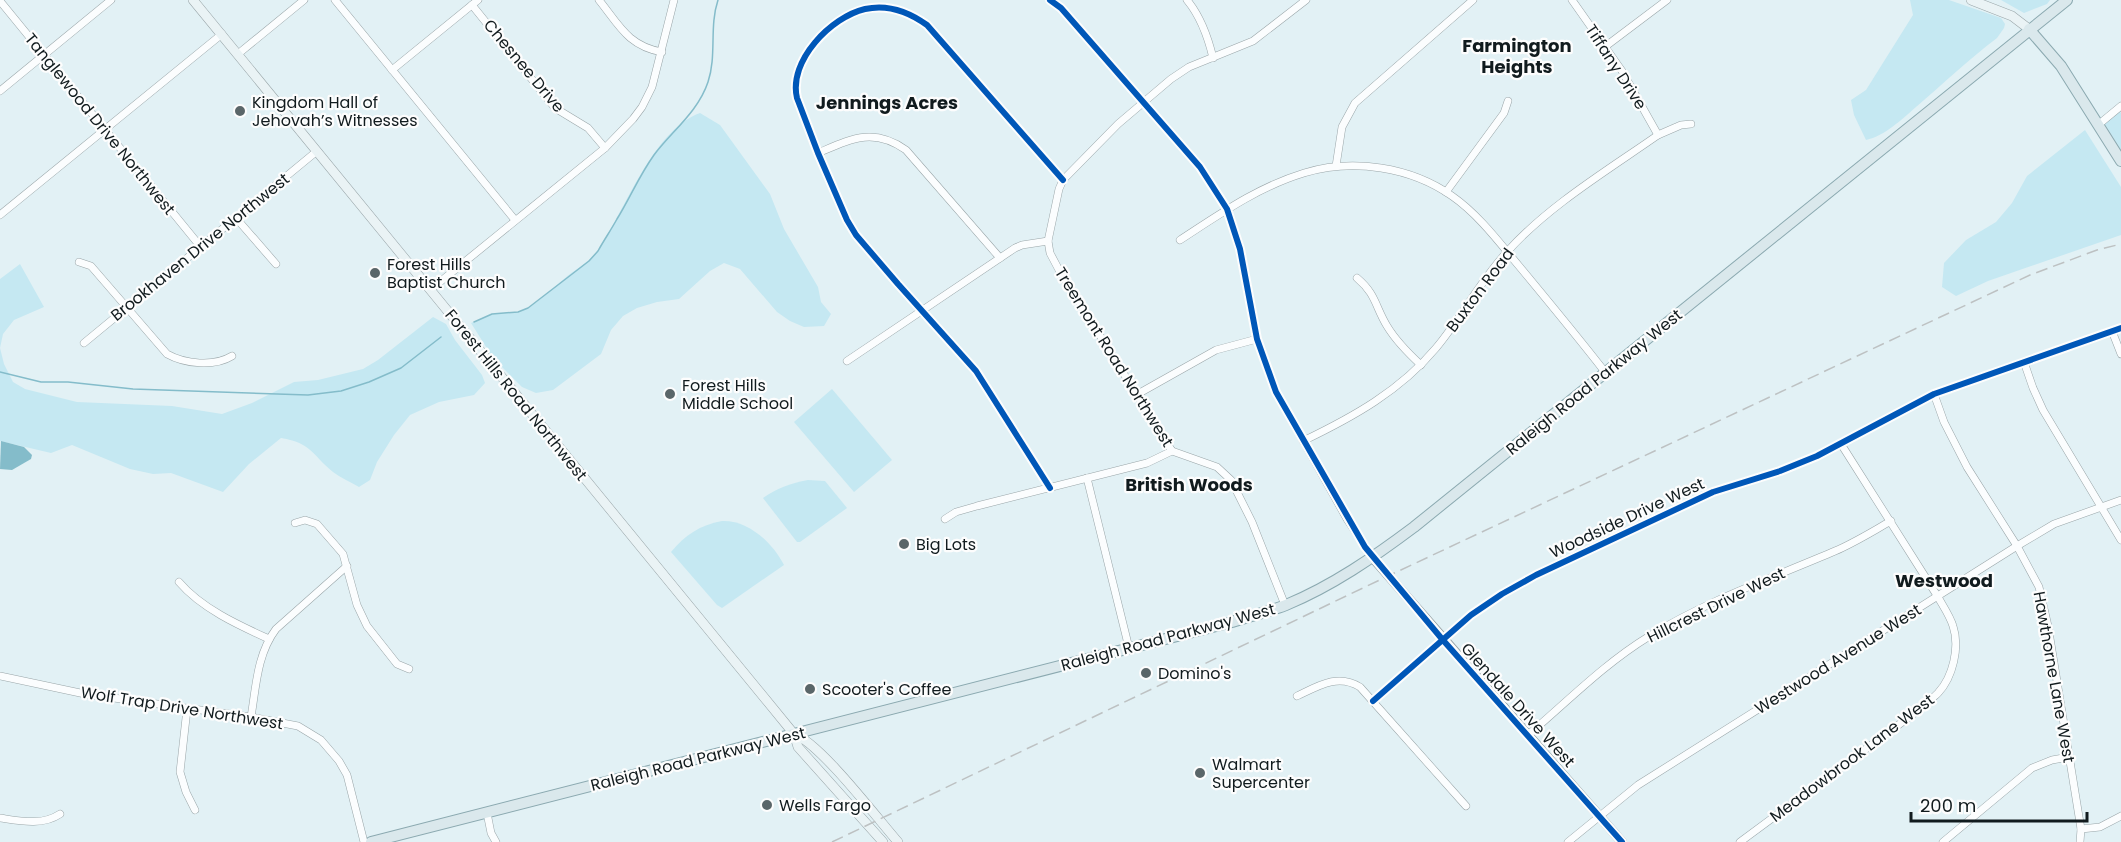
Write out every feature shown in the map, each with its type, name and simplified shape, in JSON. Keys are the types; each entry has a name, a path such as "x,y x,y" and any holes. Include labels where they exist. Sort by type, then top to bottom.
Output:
{"main road":[{"name":"Forest Hills Road Northwest","path":"193,0 794,734"},
{"path":"1971,0 2012,16 2030,29 2061,66 2121,161"},
{"name":"Raleigh Road Parkway West","path":"370,842 1232,622 1285,605 1325,586 1414,527 2067,0"},
{"path":"794,734 798,747 884,842"},
{"path":"794,734 804,738 826,759 898,842"}],"street":[{"path":"0,91 111,0"},
{"path":"238,54 304,0"},
{"path":"335,0 515,220"},
{"path":"599,0 634,42 644,48 662,52"},
{"path":"430,290 605,148 642,107 652,87 674,0"},
{"path":"1050,0 1061,8 1200,167 1227,209 1240,249 1257,339 1276,392 1347,519 1372,557"},
{"path":"1187,0 1196,11 1206,32 1214,58"},
{"path":"847,361 1000,258 1022,245 1048,241 1063,180 1097,144 1143,103 1189,67 1253,41 1306,0"},
{"path":"1336,166 1342,127 1355,103 1473,0"},
{"name":"Tiffany Drive","path":"1572,0 1630,85 1658,135"},
{"path":"1605,46 1667,0"},
{"name":"Tanglewood Drive Northwest","path":"0,1 201,246"},
{"path":"392,70 475,2"},
{"name":"Chesnee Drive","path":"475,2 555,108 588,128 605,148"},
{"path":"1050,488 976,370 922,312 856,235 847,220 796,94 795,81 799,66 818,39 844,18 865,9 886,8 909,13 927,25 1063,180"},
{"path":"0,215 222,34"},
{"path":"1446,192 1504,113 1508,101"},
{"path":"2098,125 2121,106"},
{"name":"Buxton Road","path":"1303,441 1348,419 1374,403 1398,386 1421,365 1444,338 1507,251 1555,208 1658,135 1681,125 1691,124"},
{"path":"818,153 862,137 876,136 895,142 906,150 1000,258"},
{"name":"Brookhaven Drive Northwest","path":"84,343 317,151"},
{"path":"1180,240 1227,209 1276,183 1304,173 1336,166 1388,169 1423,180 1446,192 1467,208 1507,251 1605,372"},
{"path":"236,218 276,264"},
{"name":"Treemont Road Northwest","path":"1048,241 1050,253 1059,270 1172,451 1217,467 1231,480 1252,522 1285,605"},
{"path":"79,261 91,266 161,350 174,358 190,362 223,362 232,356"},
{"path":"1358,278 1371,290 1394,336 1421,365"},
{"name":"Woodside Drive West","path":"1373,701 1484,605 1536,575 1713,492 1780,471 1817,456 1934,394 2121,328"},
{"path":"2112,331 2121,354"},
{"path":"1136,395 1216,350 1257,339"},
{"path":"2024,362 2043,410 2121,540"},
{"name":"Hawthorne Lane West","path":"1934,394 1944,422 1967,467 2036,578 2043,602 2069,757 2081,829 2080,842"},
{"name":"Meadowbrook Lane West","path":"1740,842 1920,709 1939,692 1952,665 1956,634 1953,623 1841,444"},
{"path":"945,519 956,512 1147,463 1172,451"},
{"path":"1087,478 1129,648"},
{"name":"Westwood Avenue West","path":"1568,842 1598,815 1638,785 2017,546 2054,524 2121,500"},
{"path":"296,523 305,520 317,524 343,554 357,605 367,626 397,664 409,669"},
{"name":"Hillcrest Drive West","path":"1528,735 1602,671 1649,637 1679,620 1762,581 1836,550 1891,521"},
{"name":"Glendale Drive West","path":"1372,557 1622,842"},
{"path":"251,717 260,664 269,639 276,629 347,566"},
{"path":"178,582 186,591 213,609 269,639"},
{"name":"Wolf Trap Drive Northwest","path":"0,676 85,694 251,717 298,726 321,740 333,753 347,775 364,842"},
{"path":"1297,696 1325,682 1340,680 1354,683 1373,701 1466,806"},
{"path":"187,709 180,772 195,810"},
{"path":"1943,842 2032,768 2052,760 2069,757"},
{"path":"486,813 496,842"},
{"path":"0,818 25,822 51,820 60,814"},
{"path":"2081,829 2100,827 2121,816"}],"shaded area":[{"path":"1910,0 1949,0 2001,18 2005,24 2004,28 1997,38 1899,122 1880,135 1866,140 1854,115 1851,100 1866,90 1913,15"},
{"path":"2001,0 2050,0 2047,4 2024,13"},
{"path":"2118,109 2121,113 2121,150 2103,121"},
{"path":"700,113 720,125 770,194 784,229 818,287 821,302 831,314 824,326 804,327 790,321 777,312 740,269 724,263 710,271 679,299 637,308 623,316 611,330 601,354 553,390 536,393 522,387 493,358 471,323 492,314 518,312 528,308 590,259 598,250 654,153 683,122"},
{"path":"2085,130 2121,187 2121,235 1988,281 1956,296 1942,287 1944,263 1966,240 1996,222 2012,203 2027,176"},
{"path":"20,264 44,307 14,320 3,334 0,348 0,279"},
{"path":"433,317 446,324 455,340 482,375 485,383 474,395 439,402 410,415 377,462 370,480 359,487 333,472 306,446 281,438 249,464 223,492 171,473 153,474 130,469 72,445 51,453 0,441 0,348 4,364 13,382 25,389 77,402 172,406 222,414 252,403 294,382 318,380 363,369"},
{"path":"832,389 892,460 854,492 794,422"},
{"path":"1,441 24,447 32,455 31,459 12,470 0,469"},
{"path":"808,480 825,481 847,508 797,542 763,498 784,486"},
{"path":"722,521 750,528 773,548 784,565 722,608 671,552 694,532"}],"waterway":[{"path":"474,322 492,314 518,312 528,308 589,261 598,251 649,163 704,93 711,72 714,20 718,0"},
{"path":"0,372 41,382 68,382 133,389 308,395 341,391 369,382 401,368 441,337"}],"railway":[{"path":"832,842 1388,576 2030,275 2097,250 2121,244"}],"cycle path":[{"path":"1050,0 1061,8 1200,167 1227,209 1240,249 1257,339 1276,392 1365,547 1442,639 1622,842"},
{"path":"1050,488 976,371 856,235 847,220 818,153 797,98 796,84 799,70 806,56 826,31 852,14 865,9 890,8 913,16 927,25 1063,180"},
{"path":"1373,701 1471,615 1536,575 1713,492 1780,471 1817,456 1934,394 2121,328"}],"place":[{"name":"Kingdom Hall of Jehovah’s Witnesses","path":"240,111"},
{"name":"Forest Hills Baptist Church","path":"375,273"},
{"name":"Forest Hills Middle School","path":"670,394"},
{"name":"Big Lots","path":"904,544"},
{"name":"Domino's","path":"1146,673"},
{"name":"Scooter's Coffee","path":"810,689"},
{"name":"Walmart Supercenter","path":"1200,773"},
{"name":"Wells Fargo","path":"767,805"}],"district":[{"name":"Farmington Heights","path":"1517,55"},
{"name":"Jennings Acres","path":"887,102"},
{"name":"British Woods","path":"1189,484"},
{"name":"Westwood","path":"1944,580"}]}
